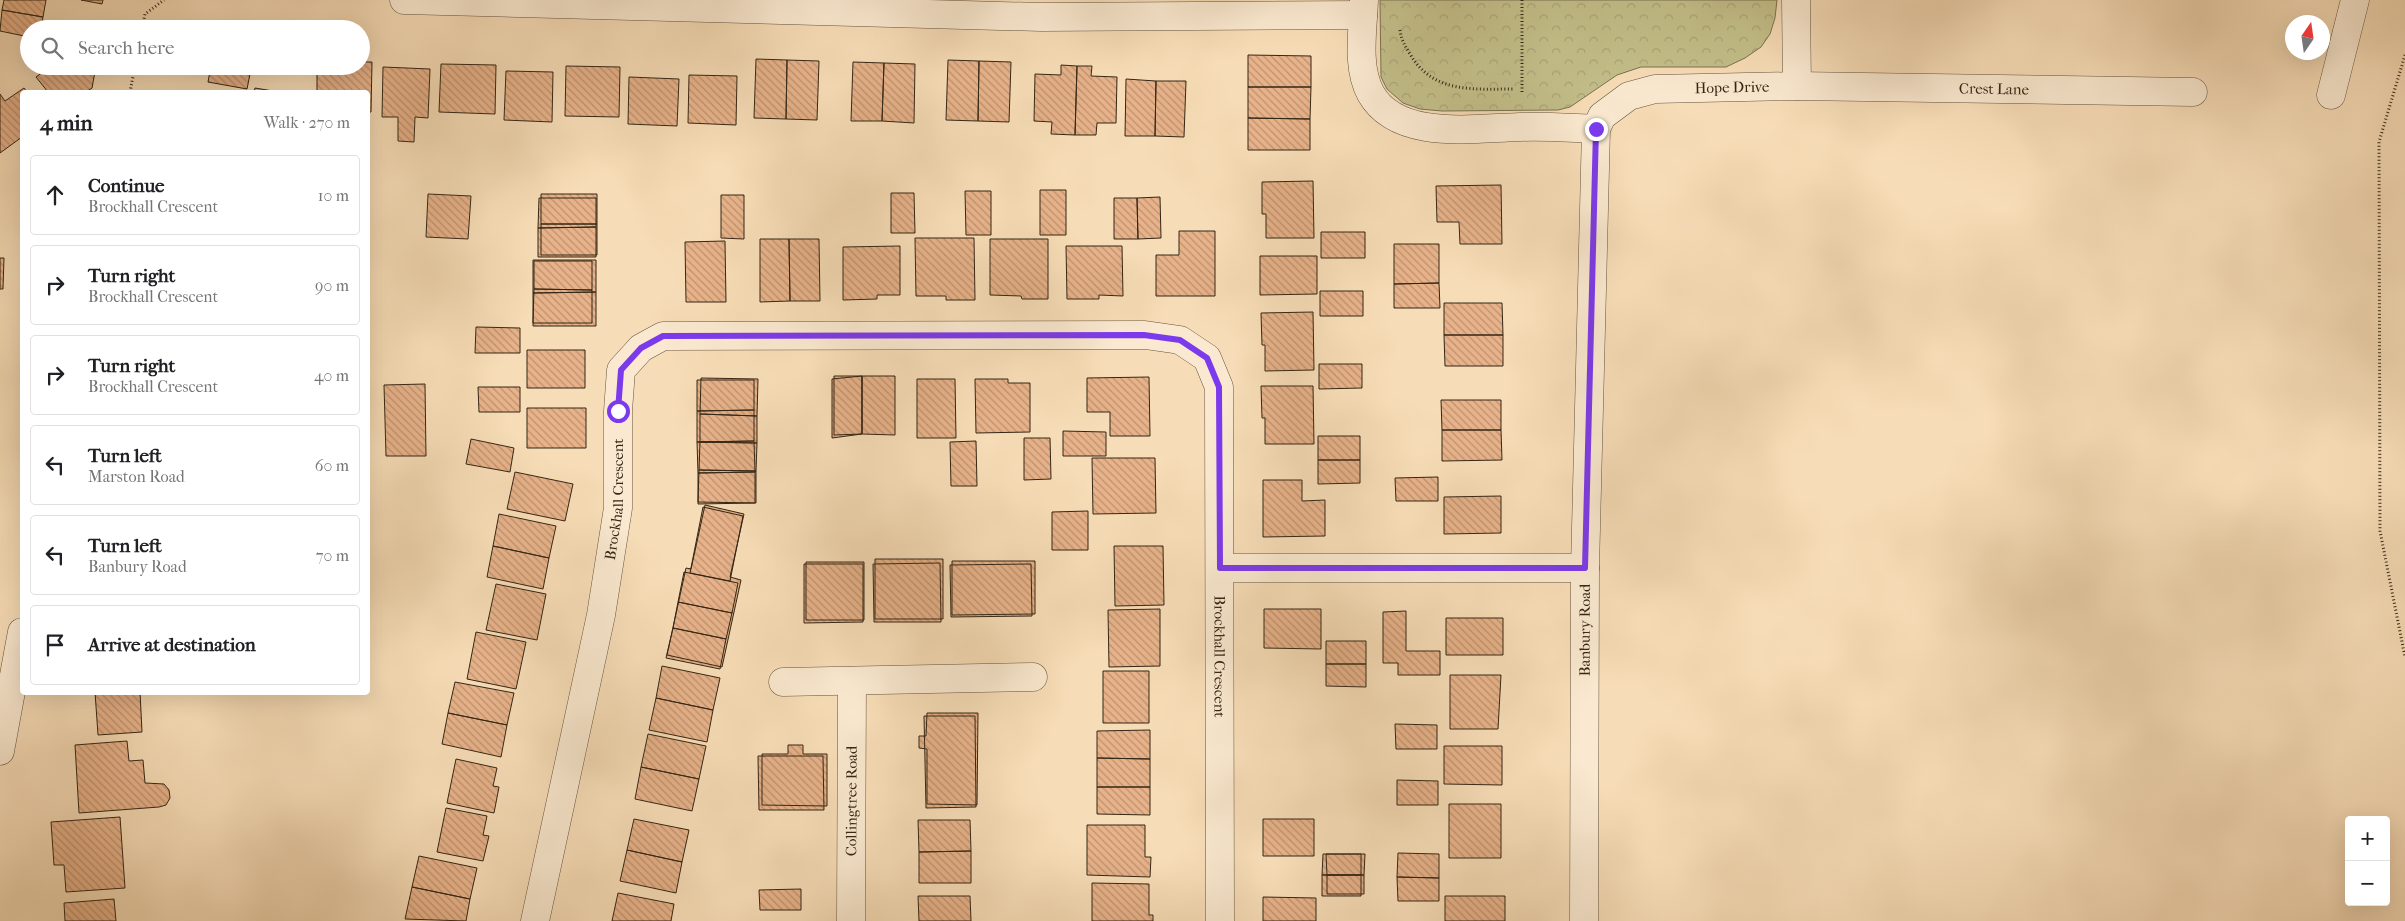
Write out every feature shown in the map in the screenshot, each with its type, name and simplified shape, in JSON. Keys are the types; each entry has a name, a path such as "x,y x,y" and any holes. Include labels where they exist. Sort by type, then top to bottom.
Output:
{"street":[{"path":"404,0 1041,8 1363,7 1363,65 1367,84 1372,95 1392,116 1415,125 1442,129 1522,127 1596,129"},
{"path":"1796,0 1796,86"},
{"path":"2331,95 2355,0"},
{"name":"Crest Lane","path":"1796,86 2193,92"},
{"name":"Hope Drive","path":"1596,129 1602,116 1630,96 1655,89 1796,86"},
{"name":"Banbury Road","path":"1584,921 1585,568 1596,129"},
{"name":"Brockhall Crescent","path":"535,921 601,615 618,508 618,411 621,370 641,348 663,336 1144,335 1180,340 1207,358 1219,387 1220,921"},
{"path":"1220,568 1585,568"},
{"path":"0,751 20,643"},
{"path":"783,682 1033,677"},
{"name":"Collingtree Road","path":"852,681 852,921"}],"path":[{"path":"144,20 145,14 164,0"},
{"path":"1522,0 1522,127"},
{"path":"1399,20 1401,38 1415,63 1438,82 1458,89 1522,90"},
{"path":"2405,55 2379,142 2380,531 2405,657"},
{"path":"130,90 133,75"}],"green space":[{"path":"1380,0 1777,0 1775,18 1770,34 1761,47 1745,58 1726,67 1641,67 1617,75 1570,107 1558,110 1442,111 1420,109 1403,103 1387,89 1381,77"}],"building":[{"path":"4,0 46,0 43,17 2,10"},
{"path":"81,0 103,0 102,4"},
{"path":"2,10 43,17 42,20 20,20 20,35 0,31"},
{"path":"1248,55 1311,56 1311,87 1248,87"},
{"path":"756,59 787,60 786,119 754,118"},
{"path":"787,60 819,61 817,120 786,119"},
{"path":"948,60 979,61 978,121 946,120"},
{"path":"979,61 1011,62 1009,122 978,121"},
{"path":"370,62 372,62 371,112 370,90 317,90 317,75 370,75"},
{"path":"853,62 884,63 882,121 851,121"},
{"path":"884,63 915,64 914,123 882,121"},
{"path":"441,64 496,65 495,114 439,112"},
{"path":"1061,65 1077,66 1075,135 1051,134 1052,122 1034,121 1035,74 1061,75"},
{"path":"566,66 620,67 619,117 565,116"},
{"path":"1077,66 1092,66 1091,76 1117,77 1116,123 1097,123 1096,135 1075,135"},
{"path":"383,67 430,69 428,118 415,117 414,142 398,141 398,117 382,117"},
{"path":"506,71 553,72 552,122 504,120"},
{"path":"39,75 94,75 92,88 89,90 46,90 36,77"},
{"path":"209,75 250,75 247,89 208,82"},
{"path":"689,75 737,76 736,125 688,123"},
{"path":"629,77 679,79 677,126 628,124"},
{"path":"1126,79 1156,81 1155,136 1125,136"},
{"path":"1156,81 1186,81 1184,137 1155,136"},
{"path":"1248,87 1311,87 1310,119 1248,118"},
{"path":"20,91 20,138 0,153 0,94 5,101"},
{"path":"1248,118 1310,119 1310,150 1248,150"},
{"path":"1313,181 1314,238 1266,238 1266,214 1262,214 1262,182"},
{"path":"1501,185 1502,244 1460,244 1459,222 1437,222 1436,186"},
{"path":"1040,190 1066,190 1066,235 1040,235"},
{"path":"965,191 991,191 991,235 966,235"},
{"path":"891,193 914,193 915,233 891,233"},
{"path":"428,194 471,196 468,239 426,237"},
{"path":"541,194 597,194 597,224 541,224"},
{"path":"721,195 744,195 744,239 721,238"},
{"path":"1160,197 1161,238 1138,239 1137,198"},
{"path":"539,198 596,198 596,227 538,228"},
{"path":"1114,198 1137,198 1138,239 1114,239"},
{"path":"541,224 597,224 597,255 541,255"},
{"path":"596,227 596,257 538,257 538,228"},
{"path":"1179,231 1215,231 1215,296 1156,296 1156,255 1179,255"},
{"path":"1321,232 1365,232 1365,258 1321,258"},
{"path":"915,238 974,238 975,300 946,300 946,296 916,296"},
{"path":"760,239 789,239 790,301 760,302"},
{"path":"789,239 819,239 820,301 790,301"},
{"path":"990,239 1048,239 1048,299 1022,299 1021,296 990,295"},
{"path":"725,241 726,302 686,302 685,242"},
{"path":"1394,244 1439,244 1439,283 1394,284"},
{"path":"900,246 900,295 877,295 877,299 843,300 843,247"},
{"path":"1066,246 1122,246 1123,296 1099,295 1099,299 1067,299"},
{"path":"1260,256 1317,256 1317,294 1260,295"},
{"path":"0,258 4,258 3,289 0,289"},
{"path":"533,260 596,260 596,292 533,293"},
{"path":"534,261 592,261 592,290 534,289"},
{"path":"1439,283 1440,308 1394,308 1394,284"},
{"path":"534,289 592,290 592,323 533,323"},
{"path":"1320,291 1363,291 1363,316 1320,316"},
{"path":"596,292 596,326 533,326 533,293"},
{"path":"1444,303 1502,303 1503,335 1444,335"},
{"path":"1313,312 1314,370 1265,371 1265,345 1262,345 1261,313"},
{"path":"476,327 520,328 520,353 475,353"},
{"path":"1444,335 1503,335 1503,366 1445,366"},
{"path":"527,350 585,350 585,388 527,388"},
{"path":"1319,364 1362,364 1362,388 1319,389"},
{"path":"834,376 862,376 862,434 834,435"},
{"path":"862,376 862,434 832,438 832,379"},
{"path":"862,376 895,376 895,435 862,434"},
{"path":"1149,377 1150,436 1110,436 1110,412 1087,412 1087,378"},
{"path":"701,378 758,379 757,416 700,414"},
{"path":"917,379 955,379 956,438 917,438"},
{"path":"975,379 1008,379 1008,383 1030,383 1030,432 976,433"},
{"path":"697,380 754,380 754,410 697,411"},
{"path":"425,384 426,456 386,456 384,385"},
{"path":"1261,386 1313,386 1314,444 1265,444 1265,418 1262,418"},
{"path":"478,387 520,387 520,412 479,412"},
{"path":"1441,400 1501,400 1501,430 1442,430"},
{"path":"527,408 586,408 586,448 527,448"},
{"path":"754,410 754,441 697,442 697,411"},
{"path":"700,414 757,416 757,443 700,442"},
{"path":"1442,430 1501,430 1502,460 1442,461"},
{"path":"1063,431 1106,432 1106,456 1063,456"},
{"path":"1318,436 1360,436 1360,460 1318,460"},
{"path":"1024,438 1050,438 1051,479 1024,480"},
{"path":"471,439 514,448 510,472 466,464"},
{"path":"754,441 755,472 698,473 697,442"},
{"path":"976,441 977,486 951,486 950,442"},
{"path":"700,442 757,443 756,471 699,470"},
{"path":"1092,458 1155,458 1156,513 1093,514"},
{"path":"1318,460 1360,460 1360,483 1318,484"},
{"path":"699,470 756,471 756,503 698,502"},
{"path":"515,472 573,484 565,521 507,509"},
{"path":"755,472 755,503 698,504 698,473"},
{"path":"1438,477 1438,501 1396,501 1395,478"},
{"path":"1263,480 1302,480 1302,501 1325,500 1325,536 1263,537"},
{"path":"1501,496 1501,533 1444,534 1444,497"},
{"path":"705,505 744,514 730,577 741,580 722,667 667,655 686,568 691,569"},
{"path":"703,507 743,516 730,581 690,573"},
{"path":"1088,511 1088,550 1052,550 1052,512"},
{"path":"499,514 556,526 549,558 493,546"},
{"path":"493,546 549,558 543,589 487,577"},
{"path":"1114,546 1163,546 1164,605 1115,606"},
{"path":"875,559 943,559 943,619 875,619"},
{"path":"952,561 1035,561 1035,614 952,615"},
{"path":"806,562 864,562 864,620 806,620"},
{"path":"940,563 941,622 874,622 873,564"},
{"path":"804,564 863,564 863,622 804,623"},
{"path":"1031,564 1032,616 951,617 950,565"},
{"path":"684,572 738,583 732,613 678,602"},
{"path":"496,584 546,594 537,640 486,630"},
{"path":"678,602 732,613 726,639 673,628"},
{"path":"1160,609 1160,666 1109,667 1108,610"},
{"path":"1264,609 1321,609 1321,649 1264,648"},
{"path":"1406,611 1406,651 1440,651 1440,675 1398,675 1398,663 1383,663 1383,612"},
{"path":"1446,618 1503,618 1503,655 1446,655"},
{"path":"673,628 726,639 720,669 666,658"},
{"path":"476,632 526,642 516,689 467,679"},
{"path":"1326,641 1366,641 1366,664 1326,664"},
{"path":"1326,664 1366,664 1366,687 1326,686"},
{"path":"662,666 720,678 713,710 656,698"},
{"path":"1103,671 1149,671 1149,723 1103,723"},
{"path":"1450,675 1501,675 1498,729 1450,729"},
{"path":"455,682 514,693 507,725 448,713"},
{"path":"95,695 140,695 142,732 98,735"},
{"path":"656,698 713,710 707,742 649,730"},
{"path":"448,713 507,725 501,757 442,744"},
{"path":"927,713 978,713 977,805 927,804 927,749 919,748 919,736 926,736"},
{"path":"924,716 975,716 976,807 926,808"},
{"path":"1395,724 1437,725 1437,749 1396,749"},
{"path":"1150,730 1150,759 1097,758 1097,731"},
{"path":"648,734 706,746 699,779 641,767"},
{"path":"127,741 129,761 143,760 145,783 164,784 169,790 170,798 166,805 79,813 75,745"},
{"path":"788,745 803,745 803,754 827,754 827,806 762,805 762,754 788,754"},
{"path":"1444,746 1502,746 1502,785 1444,784"},
{"path":"758,756 823,756 824,810 759,810"},
{"path":"1097,758 1150,759 1150,787 1097,787"},
{"path":"456,759 497,768 493,786 499,787 494,813 447,803"},
{"path":"641,767 699,779 692,811 635,799"},
{"path":"1397,780 1438,781 1438,805 1397,805"},
{"path":"1097,787 1150,787 1150,815 1097,814"},
{"path":"1449,804 1501,804 1501,858 1449,858"},
{"path":"446,808 487,816 483,835 489,836 483,861 437,852"},
{"path":"120,817 125,888 66,892 64,865 54,865 51,822"},
{"path":"634,819 689,830 682,862 627,850"},
{"path":"1263,819 1314,819 1314,856 1263,856"},
{"path":"918,820 970,820 971,851 919,852"},
{"path":"1087,825 1145,825 1145,857 1151,857 1150,877 1087,875"},
{"path":"627,850 682,862 676,893 620,881"},
{"path":"971,851 971,883 919,883 919,852"},
{"path":"1398,853 1439,854 1439,878 1397,877"},
{"path":"1323,854 1361,854 1361,875 1322,875"},
{"path":"1326,854 1365,854 1364,875 1327,875"},
{"path":"419,856 477,868 470,899 412,887"},
{"path":"1322,875 1361,875 1361,896 1322,896"},
{"path":"1327,875 1364,875 1364,894 1327,894"},
{"path":"1397,877 1439,878 1439,901 1398,901"},
{"path":"1092,883 1149,884 1149,915 1153,915 1153,921 1092,921"},
{"path":"412,887 470,899 466,921 405,919"},
{"path":"801,889 801,910 760,910 759,890"},
{"path":"618,893 674,904 671,921 612,921"},
{"path":"918,896 970,896 971,921 919,921"},
{"path":"1445,896 1505,896 1505,921 1445,921"},
{"path":"1263,897 1316,898 1316,921 1263,921"},
{"path":"114,899 116,921 65,921 64,903"}],"route":[{"path":"618,411 621,370 641,348 663,336 1144,335 1180,340 1207,358 1219,387 1220,568 1585,568 1596,129"}]}
